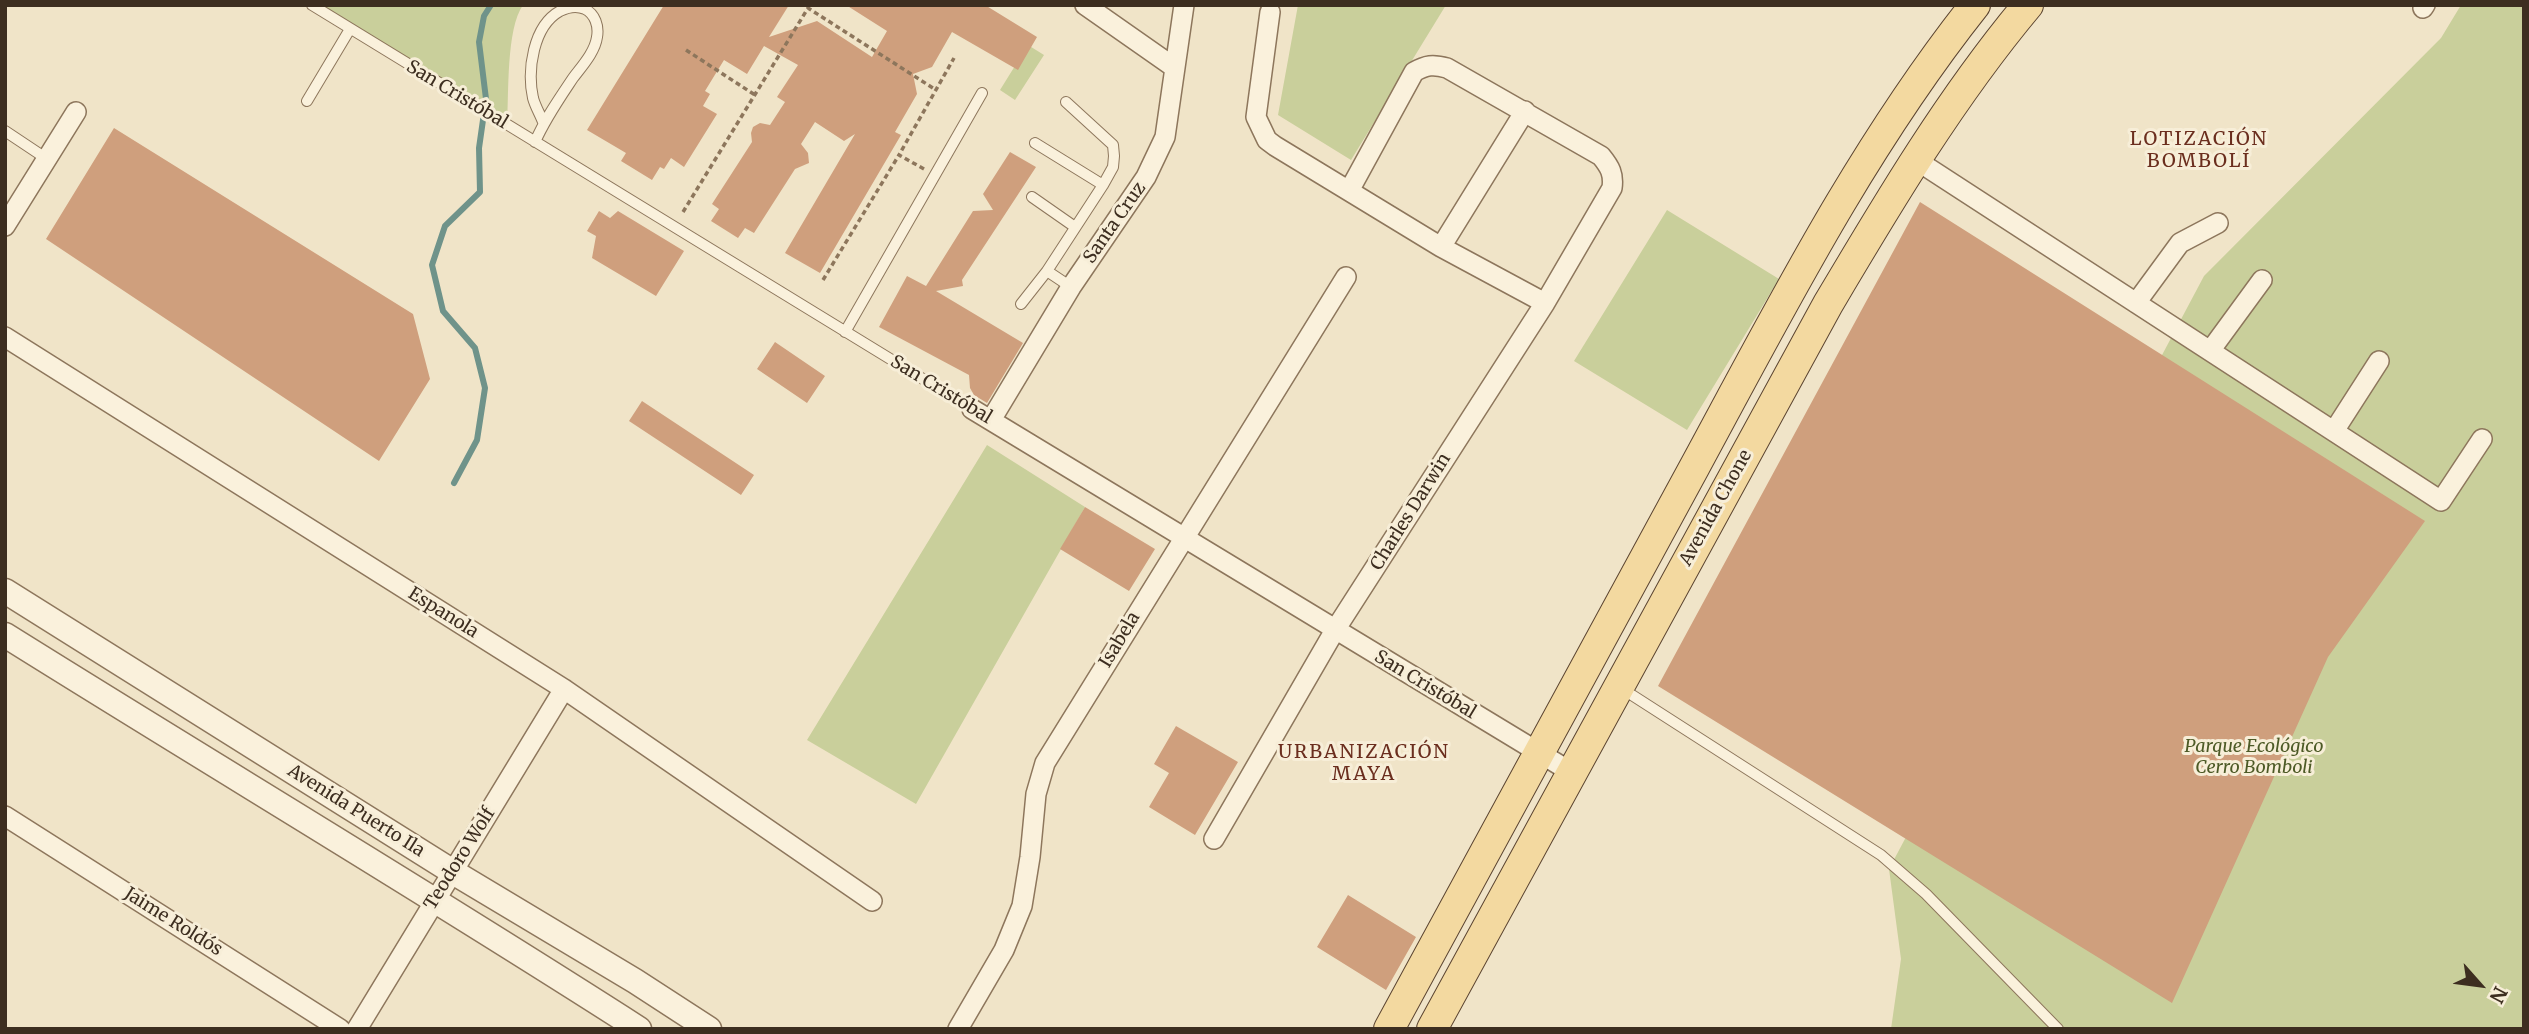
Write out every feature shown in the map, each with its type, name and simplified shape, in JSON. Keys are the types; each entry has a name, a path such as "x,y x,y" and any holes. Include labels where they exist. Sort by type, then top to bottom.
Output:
{"main road":[{"path":"1389,1029 1536,752 1852,181 1895,114 1975,5"},
{"name":"Avenida Chone","path":"1432,1029 1828,304 1887,205 1958,97 2028,5"}],"street":[{"path":"1085,5 1175,68"},
{"name":"Santa Cruz","path":"991,420 1071,287 1146,177 1161,147 1165,137 1184,5"},
{"path":"1270,12 1256,117 1261,130 1275,146 1441,247 1545,303"},
{"path":"1349,191 1414,72 1424,66 1447,68 1525,111 1441,247"},
{"name":"Charles Darwin","path":"1214,839 1335,630 1545,303 1612,188 1610,167 1601,156 1525,111"},
{"path":"5,226 76,112"},
{"path":"1916,160 2441,501 2482,439"},
{"path":"2136,303 2180,243 2218,223"},
{"name":"Isabela","path":"958,1029 1004,950 1022,906 1036,793 1045,763 1346,277"},
{"path":"2210,351 2262,280"},
{"name":"Espanola","path":"5,337 564,689 872,901"},
{"path":"2334,431 2379,361"},
{"name":"San Cristóbal","path":"972,409 1571,772"},
{"name":"Avenida Puerto Ila","path":"5,591 709,1029"},
{"name":"Avenida Puerto Ila","path":"5,635 202,759 434,899 639,1029"},
{"name":"Teodoro Wolf","path":"357,1029 564,689"},
{"name":"Jaime Roldós","path":"5,816 340,1029"}],"lane":[{"name":"San Cristóbal","path":"312,5 972,409"},
{"path":"535,142 543,122 593,50 598,35 596,21 591,12 581,7 571,7 549,18 537,44 530,71 533,99 543,122"},
{"path":"307,101 350,29"},
{"path":"845,332 982,93"},
{"path":"1021,304 1047,271 1113,167 1113,145 1066,102"},
{"path":"5,131 47,159"},
{"path":"1035,143 1103,184"},
{"path":"1032,197 1075,227"},
{"path":"1047,271 1071,287"},
{"path":"1618,686 1881,855 1926,894 2058,1029"}],"path":[{"path":"683,212 808,8 936,90"},
{"path":"687,50 755,95"},
{"path":"822,280 899,155 954,58"},
{"path":"899,155 935,175"}],"green space":[{"path":"313,5 523,5 511,45 507,125"},
{"path":"1298,5 1446,5 1351,160 1278,115"},
{"name":"Parque Ecológico Cerro Bomboli","path":"2461,5 2524,5 2524,1029 1891,1029 1901,959 1889,869 2204,276 2441,38"},
{"path":"1028,45 1044,55 1015,100 1000,90"},
{"path":"1667,210 1779,279 1687,430 1574,361"},
{"path":"987,445 1085,507 916,804 807,740"}],"building":[{"path":"664,5 789,5 769,37 817,21 872,57 887,31 846,5 985,5 1037,37 1018,70 952,32 932,67 913,74 917,94 895,132 901,135 820,273 785,253 855,134 844,141 815,122 801,144 808,153 809,163 795,169 754,233 745,228 738,238 711,221 719,209 712,204 752,142 753,127 760,123 770,125 785,102 777,97 798,65 764,46 747,74 724,60 705,91 710,94 703,106 717,114 684,167 671,158 664,169 660,167 652,180 621,161 626,153 587,130"},
{"path":"114,128 413,314 430,379 379,461 46,239"},
{"path":"1010,152 1036,167 962,280 963,286 936,291 1023,343 987,403 974,395 970,388 969,375 879,327 907,276 926,286 973,211 993,210 983,194"},
{"path":"1920,202 2425,521 2328,657 2172,1003 1658,686"},
{"path":"599,211 610,218 618,211 684,251 656,296 592,258 596,236 587,231"},
{"path":"775,342 825,376 807,403 757,369"},
{"path":"642,401 754,475 741,495 629,421"},
{"path":"1085,507 1155,549 1129,591 1060,549"},
{"path":"1176,726 1238,762 1195,835 1149,807 1169,773 1154,764"},
{"path":"1348,895 1416,937 1386,990 1317,947"}],"waterway":[{"path":"454,483 477,440 485,388 475,348 443,311 432,265 445,226 480,192 479,148 486,99 479,42 484,16 491,5"}],"district":[{"name":"LOTIZACIÓN BOMBOLÍ","path":"2199,151"},
{"name":"URBANIZACIÓN MAYA","path":"1364,764"}]}
